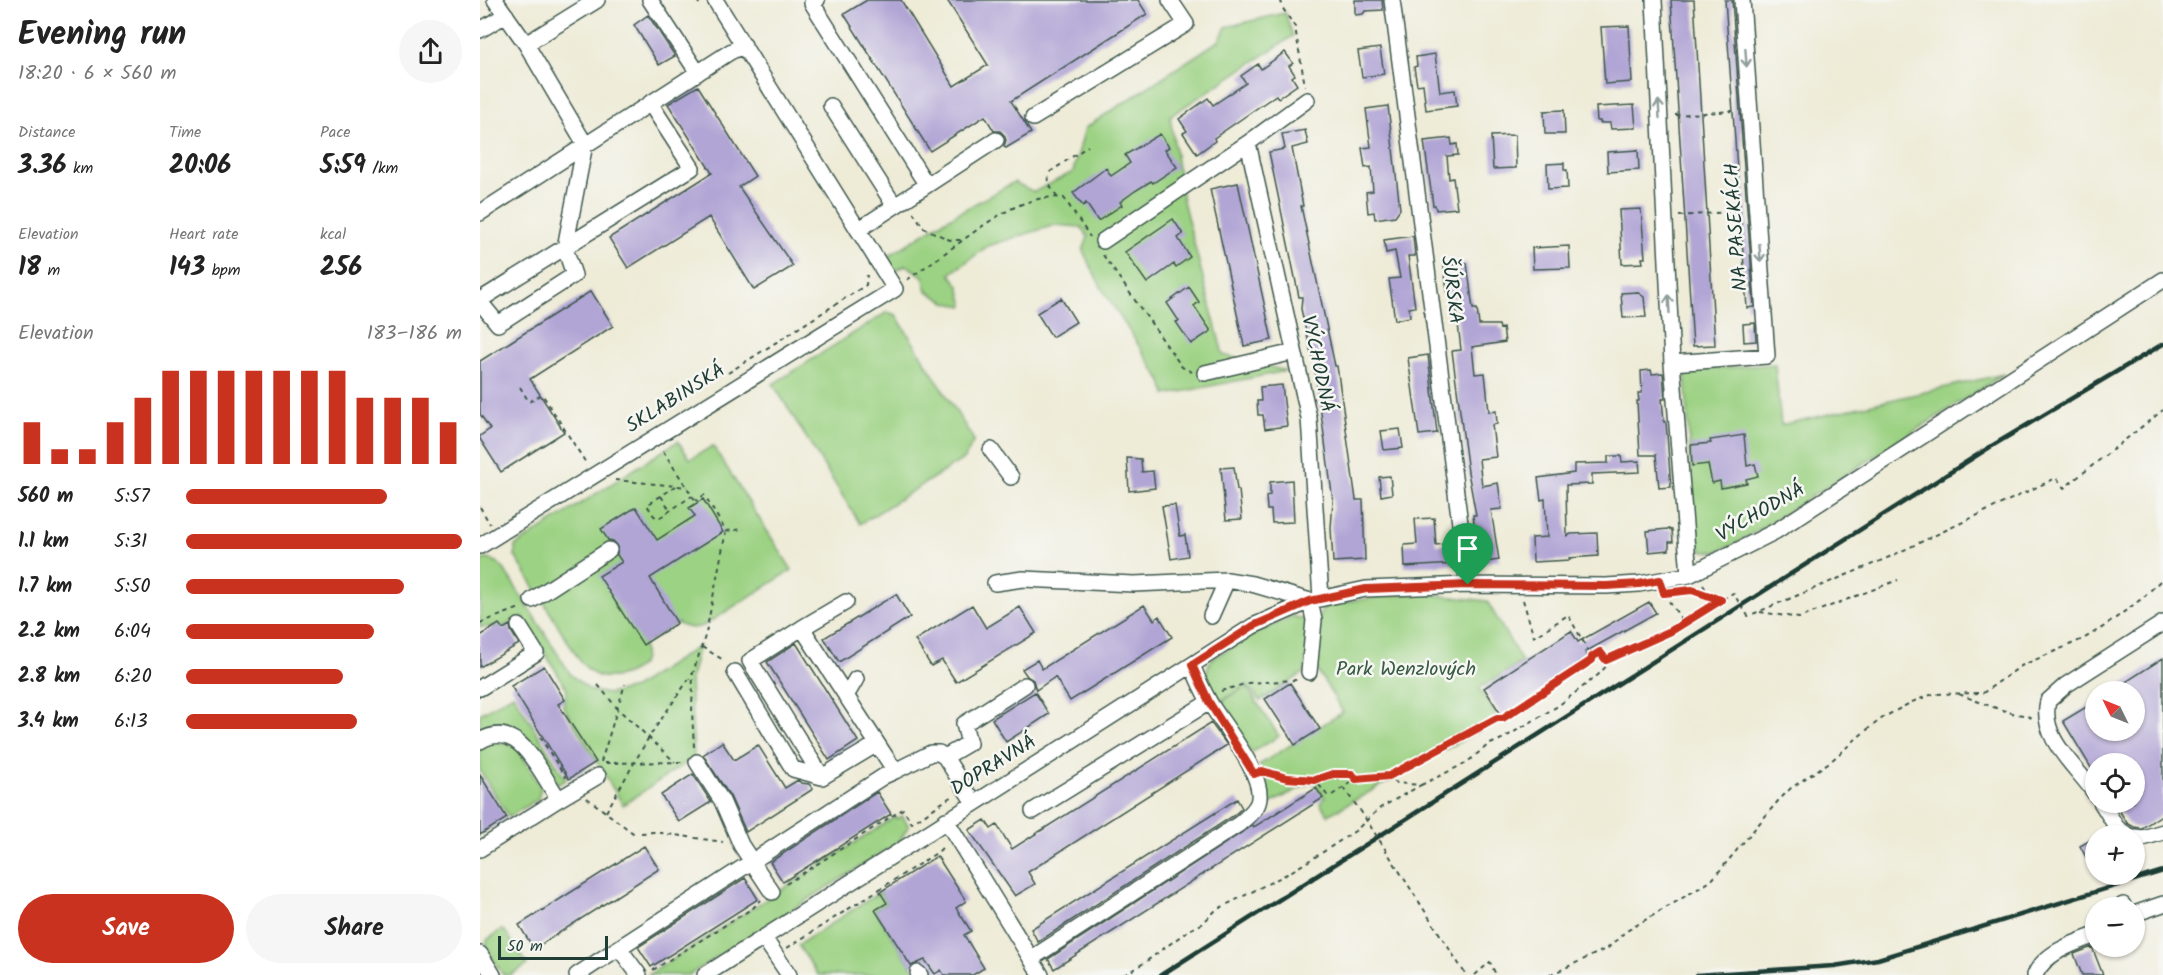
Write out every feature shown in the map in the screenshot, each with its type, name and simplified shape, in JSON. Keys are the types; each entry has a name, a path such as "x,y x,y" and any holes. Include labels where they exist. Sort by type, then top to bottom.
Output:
{"street":[{"path":"495,0 526,44 566,123 585,144"},
{"path":"526,44 597,0"},
{"path":"650,0 698,73"},
{"path":"817,0 812,3 926,184"},
{"path":"1033,118 1186,24 1170,0"},
{"name":"ŠÚRSKA","path":"1392,0 1468,585"},
{"path":"1654,0 1672,363 1693,579"},
{"name":"NA PASEKÁCH","path":"1672,363 1767,356 1742,0"},
{"path":"709,4 744,45 895,289"},
{"path":"480,30 506,15"},
{"path":"480,213 585,144 744,45"},
{"path":"1099,244 1307,100"},
{"path":"585,144 565,248 574,275 498,324 480,301 565,248 692,168 650,103"},
{"path":"831,106 899,202"},
{"path":"858,230 996,140"},
{"name":"VÝCHODNÁ","path":"1248,143 1309,418 1315,599"},
{"name":"VÝCHODNÁ","path":"994,582 1023,579 1134,584 1227,580 1315,599 1366,589 1468,585 1606,586 1639,584 1662,587 1693,579 1776,531 2163,280"},
{"name":"SKLABINSKÁ","path":"480,546 895,289"},
{"path":"1205,373 1294,352"},
{"path":"991,450 1011,477"},
{"path":"527,603 609,550"},
{"path":"1211,616 1227,580"},
{"path":"1303,676 1314,620 1315,599"},
{"name":"DOPRAVNÁ","path":"705,975 1253,626 1315,599"},
{"path":"822,777 750,661 846,602"},
{"path":"2085,778 2066,759 2050,733 2046,710 2048,701 2055,693 2163,623"},
{"path":"480,688 536,653 519,626"},
{"path":"802,628 895,771"},
{"path":"1032,958 1239,824 1258,803 1259,788 1254,774 1208,698 1192,665"},
{"path":"735,672 793,769 822,777 877,744"},
{"path":"846,696 856,679"},
{"path":"945,758 969,743 964,724 1025,685"},
{"path":"1033,811 1208,698"},
{"path":"480,741 489,736 511,737 526,748 559,799"},
{"path":"577,975 884,776 931,753 939,753 945,758 974,803"},
{"path":"697,762 722,801 741,845 772,892"},
{"path":"480,849 598,776"},
{"path":"946,820 1041,975"},
{"path":"2145,837 2163,832"},
{"path":"2145,906 2163,904"},
{"path":"764,938 786,974"},
{"path":"2035,975 2039,964 2085,939"},
{"path":"619,948 639,975"},
{"path":"480,954 493,975"}],"path":[{"path":"697,0 709,4"},
{"path":"1281,0 1282,7 1295,27 1307,100"},
{"path":"1666,116 1733,111"},
{"path":"1057,197 1047,179 1050,172 1088,146"},
{"path":"895,289 989,222 1039,198 1064,198 1099,244 1182,367 1191,372 1205,373"},
{"path":"899,202 924,228 950,240 962,240"},
{"path":"1674,216 1740,211"},
{"path":"724,376 866,285 866,271"},
{"path":"520,387 529,402 542,394 586,463"},
{"path":"1315,780 1327,795 1332,795 1356,779 1389,776 1497,718 1503,718 1592,660 1592,657 1600,652 1606,660 1671,631 1733,593 1748,616 1885,559 2055,478 2064,488 2163,410"},
{"path":"606,813 633,762 693,673 706,633 726,531 704,495 696,502 662,448"},
{"path":"612,480 687,487"},
{"path":"676,486 647,505 654,516 659,518 692,496"},
{"path":"660,496 670,510"},
{"path":"480,507 490,524 485,527"},
{"path":"726,531 744,529"},
{"path":"1550,975 1608,948 1624,932 1711,881 1791,788 1831,762 1884,717 1933,694 1983,693 2021,666 2083,639 2129,608 2163,578"},
{"path":"1693,579 1710,596"},
{"path":"1693,579 1710,596 1721,600"},
{"path":"1760,612 1798,618 1898,580"},
{"path":"1526,585 1523,601 1534,637 1568,615 1592,657"},
{"path":"1662,587 1673,592"},
{"path":"1662,587 1684,623"},
{"path":"480,623 527,603"},
{"path":"702,647 724,660 735,672"},
{"path":"1124,975 1189,930 1202,924 1216,910 1267,882 1287,874 1320,854 1355,831 1380,808 1466,763 1488,745 1558,706 1598,675 1616,655"},
{"path":"625,684 600,763 697,762 693,742 693,673"},
{"path":"1208,698 1248,682 1303,676"},
{"path":"598,685 617,708 675,762"},
{"path":"1956,693 2002,710 2030,716 2050,733"},
{"path":"1254,774 1262,771 1287,778 1315,780 1333,774 1352,774 1356,779"},
{"path":"1382,776 1397,783 1421,785"},
{"path":"1343,788 1360,810 1466,975"},
{"path":"903,808 912,823 955,794"},
{"path":"641,833 654,832 741,845"},
{"path":"788,948 938,852 955,835"},
{"path":"1475,975 1490,962 1496,975"}],"green space":[{"path":"1285,13 1293,36 1170,116 1183,201 1223,355 1286,371 1166,395 1162,382 1101,287 1083,251 1088,237 1081,227 1055,225 988,246 950,274 959,286 964,306 947,303 927,291 923,276 906,265 892,273 884,259 942,222 1014,182 1034,192 1073,172 1085,128 1220,40 1226,27"},
{"path":"887,312 896,315 974,440 965,458 860,524 773,384"},
{"path":"1775,364 1781,425 2004,374 1757,531 1724,549 1703,551 1695,541 1685,371"},
{"path":"678,441 690,459 713,446 792,570 703,626 689,628 677,623 643,645 643,661 632,671 619,676 599,676 592,673 580,661 515,556 515,546"},
{"path":"488,559 497,562 504,569 571,675 590,690 608,694 634,688 699,646 690,681 694,757 623,805 563,706 567,689 523,617 505,626 480,627 480,560"},
{"name":"Park Wenzlových","path":"1417,593 1487,601 1522,662 1479,688 1499,720 1328,815 1320,803 1325,798 1313,781 1270,804 1266,802 1266,778 1259,765 1343,712 1316,668 1319,617 1324,607 1357,600"},
{"path":"1292,616 1304,620 1310,626 1305,672 1260,701 1247,685 1221,701 1206,674 1210,660"},
{"path":"1246,686 1279,736 1251,753 1219,704"},
{"path":"513,694 566,780 558,784 536,749 517,730 494,725 480,731 480,714"},
{"path":"494,741 510,744 519,750 541,788 538,799 509,817 480,771 480,750"},
{"path":"902,816 909,826 899,842 689,975 648,975 895,817 897,819"},
{"path":"880,892 887,903 875,910 917,975 818,975 798,945"},
{"path":"501,930 505,931 527,965 510,975 503,975 486,948 487,940"}],"building":[{"path":"867,0 901,0 954,86 988,65 947,0 1138,0 1147,14 1011,101 1031,133 1006,148 1004,135 1000,131 994,131 985,116 930,151 844,14"},
{"path":"1355,0 1382,0 1383,10 1365,11 1363,14 1355,15"},
{"path":"1671,0 1694,0 1715,345 1693,346"},
{"path":"1725,0 1732,0 1754,307 1747,308"},
{"path":"648,15 675,56 659,65 634,25"},
{"path":"1629,26 1632,82 1605,84 1601,27"},
{"path":"1380,48 1384,74 1362,77 1358,51"},
{"path":"1285,52 1293,63 1289,66 1295,75 1292,77 1297,85 1278,98 1276,95 1214,138 1215,141 1197,154 1183,133 1187,131 1179,119 1208,98 1213,105 1246,83 1241,76 1258,64 1261,69"},
{"path":"1435,54 1440,92 1455,90 1457,106 1426,110 1423,84 1417,85 1414,67 1417,66 1416,57"},
{"path":"698,86 755,176 739,187 793,266 754,290 709,217 628,268 609,238 712,173 668,104"},
{"path":"1634,105 1636,128 1611,129 1610,123 1597,121 1596,107"},
{"path":"1388,106 1400,209 1395,216 1375,219 1374,212 1368,213 1366,192 1373,191 1371,167 1365,168 1362,148 1371,147 1366,109"},
{"path":"1564,110 1565,134 1545,134 1544,111"},
{"path":"1305,130 1308,144 1292,148 1303,206 1301,206 1335,366 1337,366 1356,500 1363,500 1365,560 1333,562 1331,528 1333,501 1315,369 1321,368 1311,353 1301,309 1302,297 1299,297 1269,152 1285,149 1282,134"},
{"path":"1160,134 1169,147 1165,150 1177,167 1153,183 1151,181 1135,191 1120,202 1122,205 1098,221 1086,203 1083,206 1073,193 1106,168 1111,176 1130,163 1125,155"},
{"path":"1515,135 1516,168 1493,169 1491,136"},
{"path":"1451,138 1452,145 1457,144 1458,155 1447,156 1449,179 1453,178 1457,208 1436,210 1433,205 1424,141"},
{"path":"1638,150 1639,170 1608,172 1607,152"},
{"path":"1564,163 1564,170 1567,170 1568,188 1548,189 1547,164"},
{"path":"1238,183 1272,340 1244,346 1210,189"},
{"path":"1641,209 1645,258 1642,258 1643,263 1622,264 1619,210"},
{"path":"1173,219 1183,234 1178,238 1190,257 1176,267 1174,264 1147,283 1125,252"},
{"path":"1413,236 1415,256 1408,256 1415,307 1409,308 1410,317 1395,320 1389,279 1400,278 1395,251 1386,253 1384,240"},
{"path":"1569,246 1570,268 1533,269 1532,248"},
{"path":"1467,263 1473,309 1477,309 1479,325 1499,325 1500,329 1503,328 1505,342 1472,347 1475,374 1485,373 1489,412 1496,411 1497,424 1492,425 1496,457 1479,459 1482,486 1498,483 1502,509 1491,510 1499,560 1479,563 1473,515 1476,515 1452,351 1461,350 1455,297 1448,298 1444,266"},
{"path":"1189,287 1199,302 1194,306 1211,331 1191,344 1176,322 1179,321 1167,303"},
{"path":"591,291 613,326 530,379 564,432 501,472 480,439 480,436 490,429 480,414 480,361"},
{"path":"1637,292 1644,297 1646,317 1623,318 1621,293"},
{"path":"1061,298 1076,322 1052,337 1037,313"},
{"path":"1755,323 1756,341 1744,342 1743,324"},
{"path":"1428,355 1437,433 1419,435 1408,358"},
{"path":"1651,370 1652,374 1663,373 1665,399 1662,399 1671,487 1659,488 1656,455 1640,455 1638,393 1642,393 1641,371"},
{"path":"1282,385 1287,426 1265,429 1263,415 1258,415 1257,401 1261,401 1260,387"},
{"path":"1400,429 1403,448 1384,450 1381,431"},
{"path":"1744,435 1747,466 1755,464 1758,476 1746,479 1747,483 1721,488 1720,481 1712,483 1708,464 1692,466 1691,445"},
{"path":"1608,456 1621,456 1622,462 1639,461 1640,472 1592,474 1592,484 1566,485 1567,536 1597,533 1598,556 1533,562 1532,538 1547,537 1545,499 1541,500 1538,478 1574,473 1574,464 1608,463"},
{"path":"1127,458 1141,459 1142,472 1153,471 1155,488 1129,491"},
{"path":"1234,467 1242,519 1226,520 1221,468"},
{"path":"1390,476 1392,494 1381,496 1379,477"},
{"path":"1292,480 1294,522 1272,523 1271,510 1267,510 1266,496 1270,495 1270,482"},
{"path":"703,499 723,532 650,578 677,623 643,645 599,576 622,562 617,555 617,545 608,540 601,529 636,507 657,540 695,516 689,508"},
{"path":"1175,505 1180,536 1185,535 1188,556 1171,559 1162,506"},
{"path":"1434,518 1436,545 1453,543 1455,564 1405,567 1404,545 1417,544 1415,519"},
{"path":"1672,530 1673,542 1669,542 1669,550 1649,552 1647,531"},
{"path":"896,594 910,617 839,662 824,638"},
{"path":"1649,602 1656,613 1585,652 1590,660 1502,716 1484,688 1571,631 1578,642"},
{"path":"972,605 986,628 1020,607 1036,633 956,682 942,660 931,666 915,640"},
{"path":"1144,605 1154,620 1159,616 1172,637 1070,701 1055,677 1036,690 1033,680 1022,669 1037,660 1042,669"},
{"path":"499,624 503,629 510,625 519,644 480,667 480,636"},
{"path":"796,643 858,741 829,760 767,662"},
{"path":"2163,658 2163,814 2145,826 2130,825 2121,813 2145,813 2145,753 2085,753 2085,758 2063,721 2085,708 2085,741 2145,741 2145,681 2127,681"},
{"path":"544,666 565,700 558,704 596,762 569,779 511,686"},
{"path":"1290,683 1320,729 1295,745 1265,699"},
{"path":"1035,692 1049,714 1006,742 992,719"},
{"path":"1211,723 1227,745 1028,872 1035,884 1015,896 969,830 985,820 991,829 997,825 1012,849"},
{"path":"722,742 734,760 758,745 785,788 798,780 809,784 813,789 746,832 730,796 703,755"},
{"path":"693,774 711,802 679,822 661,795"},
{"path":"480,775 507,818 480,835"},
{"path":"1316,788 1323,798 1054,969 1048,959 1253,825 1254,827"},
{"path":"877,792 891,814 783,882 770,862"},
{"path":"1237,799 1242,808 1233,816 1038,942 1031,929"},
{"path":"2085,843 2085,855 2080,846"},
{"path":"644,846 659,869 534,949 519,925"},
{"path":"937,856 966,901 956,908 971,931 964,935 984,968 973,975 944,975 941,970 935,974 925,960 911,966 875,910 887,903 880,892"},
{"path":"745,878 758,899 651,967 638,947"},
{"path":"2085,950 2085,957 2096,957 2103,975 2082,975 2074,954"}],"railway":[{"path":"1161,975 1990,447 2163,344"},
{"path":"1696,975 1834,966 1878,959 2163,871"}],"route":[{"path":"1660,580 1664,593 1692,590 1721,600 1671,631 1606,660 1600,652 1592,657 1592,660 1503,718 1497,718 1389,776 1356,779 1352,774 1333,774 1315,780 1287,778 1262,771 1254,774 1209,702 1192,665 1253,626 1310,601 1366,589 1468,585 1606,586 1660,580"}]}
